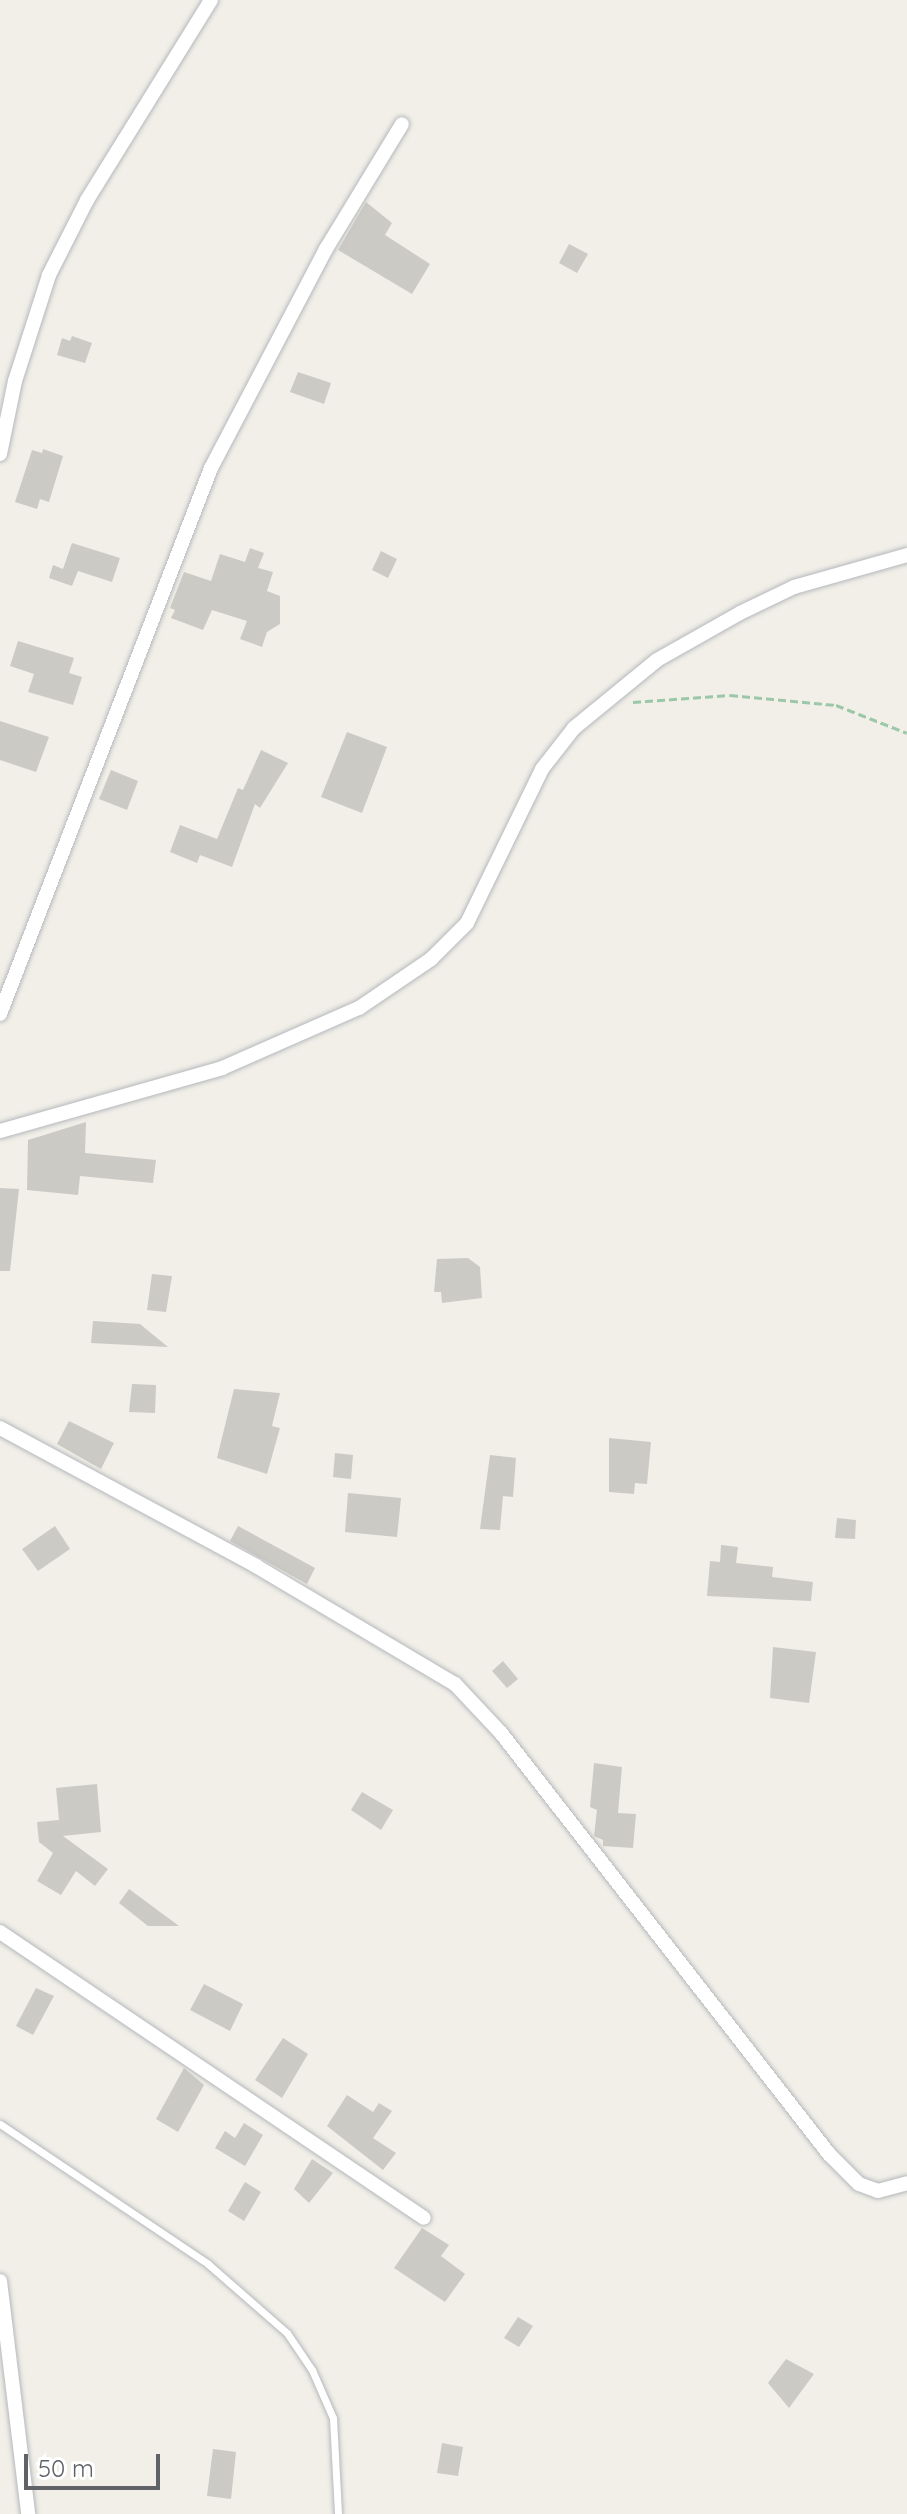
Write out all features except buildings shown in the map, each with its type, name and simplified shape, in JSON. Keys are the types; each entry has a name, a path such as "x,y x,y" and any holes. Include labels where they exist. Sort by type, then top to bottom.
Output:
{"street":[{"path":"0,454 15,381 49,275 87,200 211,0"},
{"path":"0,1014 211,468 326,249 402,124"},
{"path":"0,1131 222,1068 291,1041 359,1008 431,959 467,923 493,878 542,769 574,728 610,703 657,660 740,613 794,587 907,555"},
{"path":"0,1428 256,1566 455,1684 501,1733 829,2154 869,2188 878,2191 907,2183"},
{"path":"0,1932 424,2218"},
{"path":"0,2281 28,2514"}],"lane":[{"path":"0,2124 208,2264 287,2333 312,2370 333,2418 338,2514"}],"path":[{"path":"610,703 730,695 836,705 907,733"}]}
